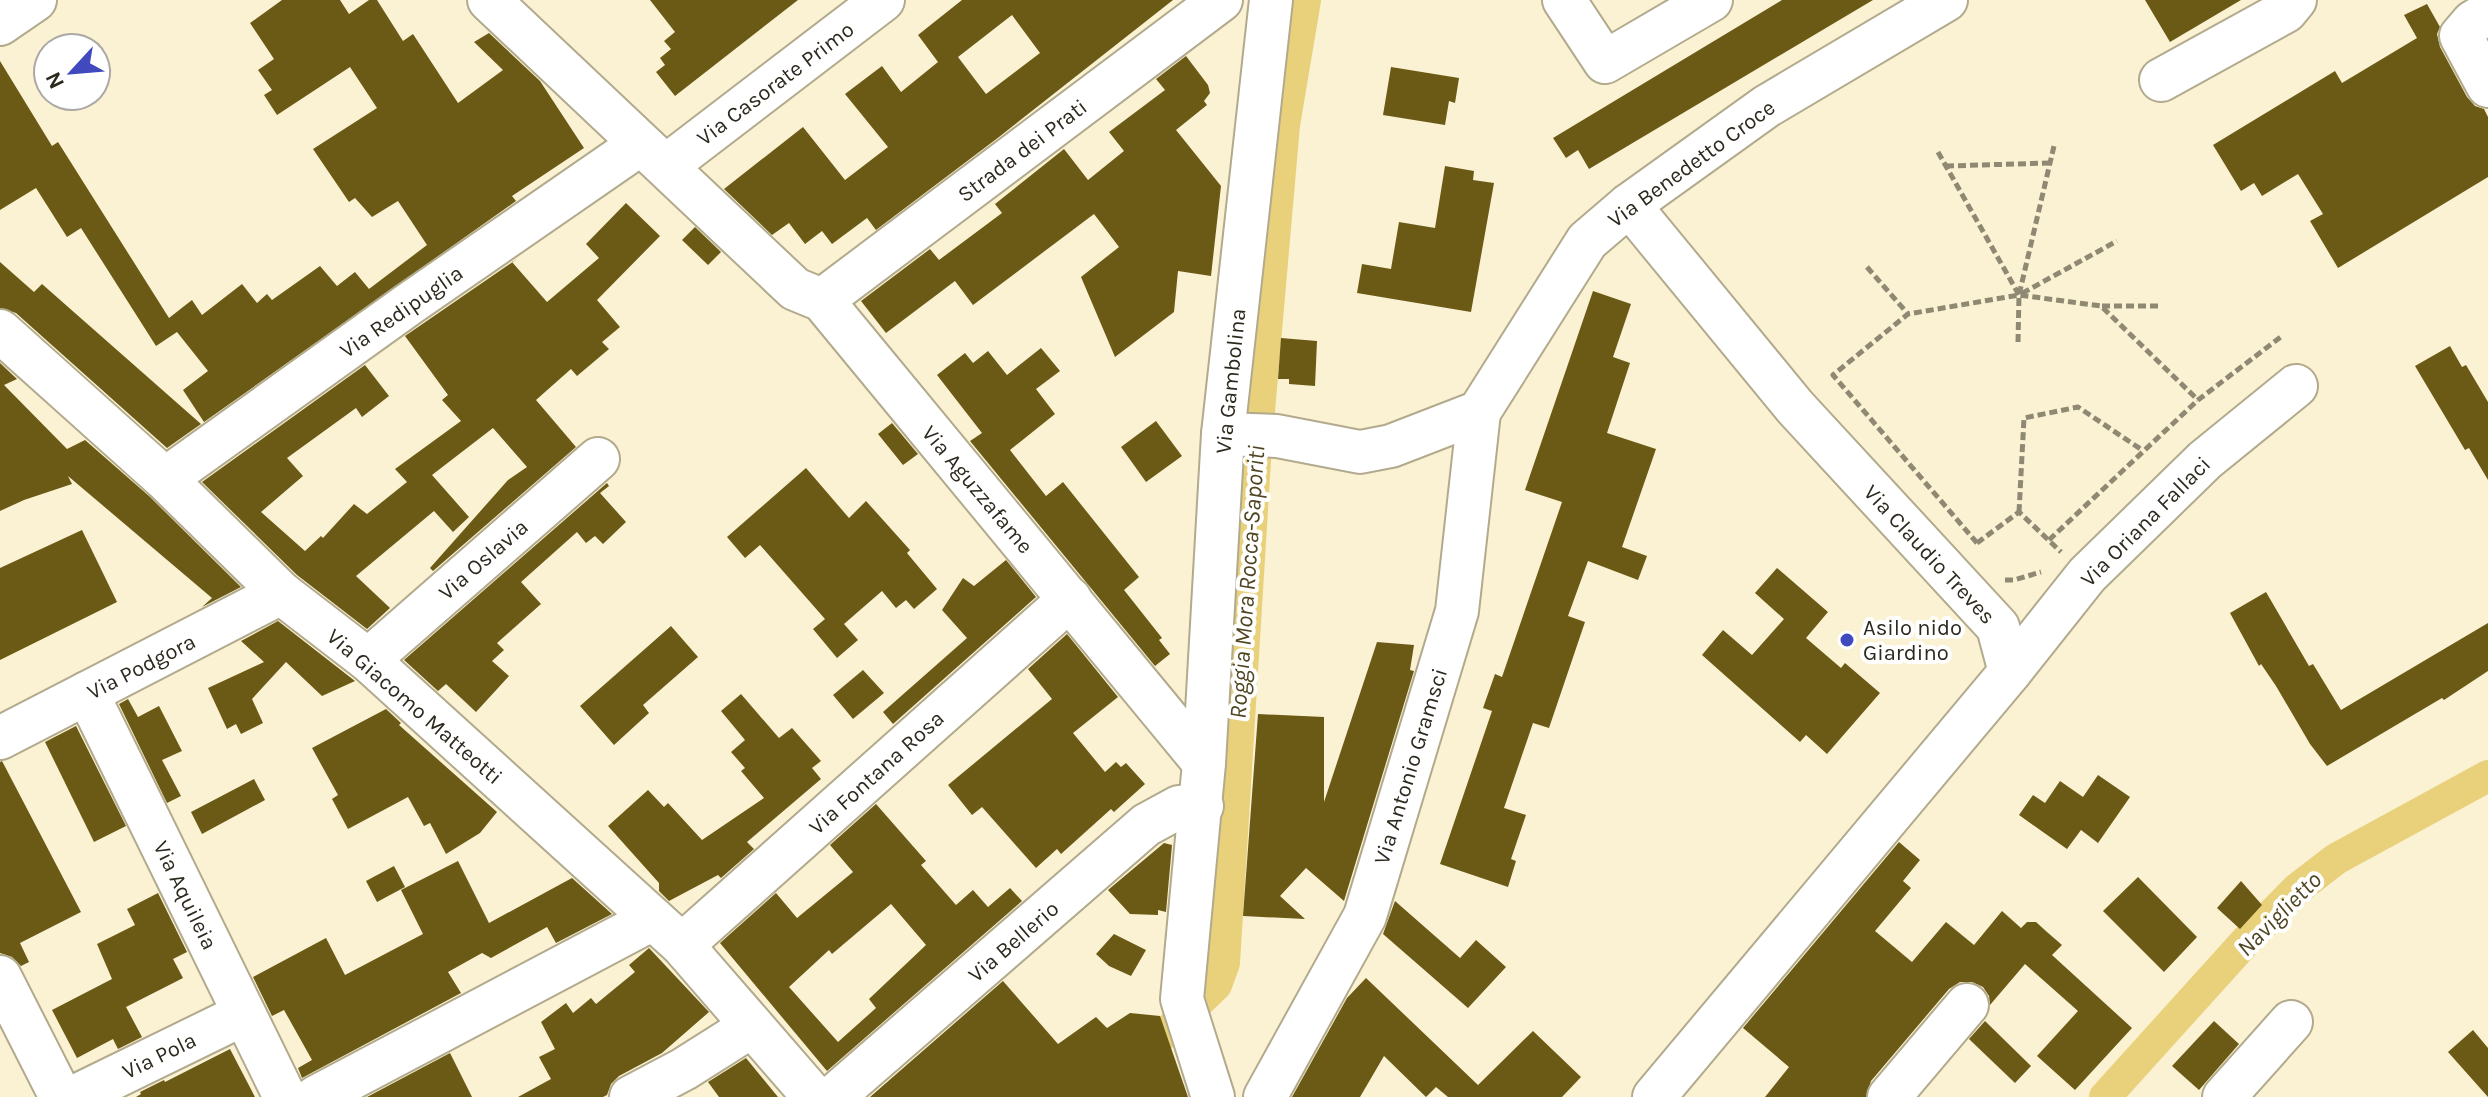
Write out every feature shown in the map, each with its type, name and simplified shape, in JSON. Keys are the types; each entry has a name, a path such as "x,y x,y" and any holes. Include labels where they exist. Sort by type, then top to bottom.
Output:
{"street":[{"path":"0,24 35,0"},
{"name":"Via Aguzzafame","path":"489,0 795,289 822,300 1204,763"},
{"name":"Via Casorate Primo","path":"653,156 883,0"},
{"name":"Strada dei Prati","path":"822,300 1221,0"},
{"name":"Via Gambolina","path":"1204,763 1250,435 1271,0"},
{"path":"1564,0 1605,62 1711,0"},
{"name":"Via Benedetto Croce","path":"1479,412 1587,241 1629,205 1767,106 1946,0"},
{"path":"2161,80 2286,11 2295,0"},
{"path":"2488,13 2473,22 2461,36 2488,86"},
{"name":"Via Redipuglia","path":"165,479 409,304 653,156"},
{"name":"Via Claudio Treves","path":"1629,205 1795,407 1998,627 2010,672"},
{"name":"Via Giacomo Matteotti","path":"0,331 165,479 281,593 368,660 668,932 814,1097"},
{"name":"Via Oriana Fallaci","path":"2010,672 2075,564 2296,386"},
{"path":"1250,435 1360,452 1391,446 1479,412"},
{"name":"Via Antonio Gramsci","path":"1265,1097 1365,916 1457,611 1479,412"},
{"name":"Via Oslavia","path":"368,660 598,459"},
{"name":"Via Podgora","path":"0,738 281,593"},
{"name":"Via Fontana Rosa","path":"668,932 1070,599"},
{"path":"1654,1097 2010,672"},
{"name":"Via Aquileia","path":"87,693 285,1097"},
{"path":"1204,763 1186,1014 1212,1094 1256,1097"},
{"name":"Via Bellerio","path":"833,1097 1146,825 1179,807 1202,806"},
{"path":"316,1097 668,932"},
{"path":"0,977 61,1097"},
{"path":"1889,1097 1967,1005"},
{"name":"Via Pola","path":"74,1097 244,1014"},
{"path":"2224,1097 2291,1022"},
{"path":"631,1097 684,1069 752,1026"}],"path":[{"path":"2018,342 2019,295 2054,146"},
{"path":"1938,152 2019,295"},
{"path":"1946,166 2050,163"},
{"path":"2019,295 2117,241"},
{"path":"1867,267 1908,314"},
{"path":"1977,543 1833,375 1908,314 2019,295 2101,306 2158,306"},
{"path":"2101,306 2198,400"},
{"path":"2049,540 2198,400 2282,336"},
{"path":"2019,512 2024,418 2078,407 2143,451"},
{"path":"1969,548 2019,512"},
{"path":"2019,512 2075,564"},
{"path":"1993,579 2014,580 2075,564"}],"building":[{"path":"282,0 340,0 349,14 369,0 377,0 403,41 413,34 458,103 503,70 474,42 489,33 540,81 584,148 512,196 516,201 204,422 183,390 208,371 177,332 156,346 81,228 67,237 36,188 0,210 0,61 52,146 58,142 169,318 192,300 202,315 242,284 257,303 267,294 272,300 320,266 337,286 355,272 369,289 427,245 398,201 372,217 355,198 349,202 313,149 377,108 350,67 277,115 264,95 272,90 258,70 274,59 250,23"},
{"path":"650,0 798,0 675,96 656,72 665,65 660,58 671,49 664,41 675,32"},
{"path":"962,0 1173,0 876,230 867,218 832,244 822,231 805,244 789,223 772,235 724,189 803,127 845,180 888,147 845,94 882,66 901,92 938,62 918,35","holes":["1012,15 1040,53 986,94 958,57"]},
{"path":"1782,0 1873,0 1589,169 1578,150 1566,158 1553,138"},
{"path":"2145,0 2241,0 2170,42"},
{"path":"2427,4 2440,27 2437,34 2440,47 2467,97 2475,106 2484,109 2488,117 2488,177 2338,268 2310,221 2323,214 2298,174 2262,196 2254,183 2241,191 2213,145 2335,71 2342,83 2417,38 2404,15"},
{"path":"1186,56 1208,85 1210,93 1204,101 1207,105 1176,130 1221,186 1211,276 1178,271 1174,312 1115,357 1081,277 1119,247 1094,214 973,305 955,281 886,333 861,301 930,249 939,260 1002,213 995,204 1064,149 1088,180 1124,151 1109,132 1165,90 1156,79"},
{"path":"1391,67 1459,78 1455,103 1449,101 1445,125 1383,115"},
{"path":"1445,166 1474,171 1473,180 1494,183 1471,312 1357,293 1362,264 1391,269 1399,222 1435,228"},
{"path":"626,203 660,236 597,300 620,327 602,342 609,349 577,376 571,369 536,400 576,447 433,571 430,568 508,480 527,467 493,428 432,475 469,517 453,532 434,511 356,576 390,608 367,629 297,575 202,482 365,365 389,396 362,417 356,408 287,458 303,476 261,512 305,551 321,536 323,538 354,504 367,514 407,482 395,469 461,421 442,400 448,395 405,336 512,262 547,302 599,258 586,244"},
{"path":"695,227 721,252 708,265 682,240"},
{"path":"0,262 34,292 42,284 201,424 167,448 16,313 0,308"},
{"path":"1593,291 1631,304 1613,357 1630,363 1607,433 1656,449 1622,547 1647,556 1638,580 1588,561 1568,616 1585,622 1549,728 1533,723 1504,808 1526,815 1511,859 1516,861 1508,887 1440,864 1492,711 1483,708 1495,674 1502,677 1562,502 1525,490"},
{"path":"1281,338 1317,341 1315,386 1289,384 1289,379 1278,379"},
{"path":"2450,346 2462,367 2466,365 2488,402 2488,480 2469,448 2465,450 2415,366"},
{"path":"1041,348 1060,371 1036,389 1055,414 1010,450 1046,496 1063,482 1139,577 1124,590 1162,638 1159,640 1170,654 1155,666 970,441 982,433 937,375 965,353 973,363 988,351 1007,375"},
{"path":"0,363 17,379 4,385 67,449 85,440 149,496 241,587 202,607 212,598 68,476 72,484 0,511"},
{"path":"1156,421 1182,456 1146,482 1121,447"},
{"path":"892,423 918,454 903,465 878,434"},
{"path":"806,468 849,518 866,501 910,550 907,553 937,589 914,609 906,600 896,608 882,591 844,624 858,640 837,658 813,629 825,619 760,545 745,558 727,537"},
{"path":"607,483 609,486 600,493 626,522 603,544 595,536 586,543 577,532 521,582 541,604 497,643 504,650 492,661 509,676 476,712 446,684 438,691 404,660"},
{"path":"82,530 117,602 0,660 0,568"},
{"path":"1006,560 1036,597 893,724 883,712 967,638 942,610 963,578 974,586"},
{"path":"1777,568 1828,612 1806,638 1841,668 1845,663 1880,693 1827,754 1806,735 1800,742 1702,655 1723,630 1752,655 1784,619 1755,593"},
{"path":"2266,592 2309,666 2313,664 2341,710 2488,623 2488,671 2444,700 2442,698 2327,766 2261,664 2259,666 2230,613"},
{"path":"278,621 355,681 322,696 286,662 252,699 263,723 241,734 236,724 227,729 208,688 264,662 241,641"},
{"path":"671,626 698,657 643,705 649,713 614,745 580,706"},
{"path":"1067,634 1118,697 1073,733 1105,772 1116,762 1121,767 1126,763 1145,784 1114,812 1111,809 1061,854 1057,849 1036,868 982,807 972,815 948,785 1052,699 1028,669"},
{"path":"1377,642 1414,645 1410,670 1414,671 1344,901 1306,868 1280,896 1305,919 1243,916 1258,714 1324,717 1324,802"},
{"path":"863,670 884,693 853,719 833,695"},
{"path":"741,694 779,738 792,728 821,761 812,768 821,779 747,842 754,849 721,878 718,875 669,901 659,891 659,883 608,826 648,790 664,807 668,803 702,840 764,798 741,771 745,768 731,752 745,740 721,711"},
{"path":"128,699 138,717 159,706 182,751 162,760 181,796 167,803 119,704"},
{"path":"386,709 401,723 399,725 497,812 480,833 446,854 430,823 424,826 408,797 348,829 332,799 338,795 312,748"},
{"path":"76,726 126,826 94,842 45,742"},
{"path":"2,761 81,912 20,943 29,962 21,966 12,957 0,953"},
{"path":"2098,775 2130,797 2098,843 2081,830 2067,849 2019,815 2033,795 2045,803 2060,781 2083,797"},
{"path":"254,779 265,800 202,834 191,812"},
{"path":"876,804 926,861 921,865 956,905 973,890 988,907 1010,888 1022,901 827,1071 720,943 776,893 797,918 853,872 830,845","holes":["891,904 926,945 869,999 876,1008 838,1042 789,987 829,950 832,954"]},
{"path":"1899,842 1920,860 1903,881 1911,888 1875,931 1912,962 1946,922 1974,945 2002,911 2021,928 2027,922 2036,922 2062,945 2052,955 2132,1028 2075,1090 2037,1056 2078,1011 2025,964 1990,1005 1983,987 1972,982 1960,982 1949,989 1871,1081 1866,1097 1765,1097 1789,1067 1743,1028"},
{"path":"1164,843 1172,845 1166,912 1158,910 1158,915 1130,914 1108,890"},
{"path":"458,861 489,923 572,878 612,914 556,943 547,927 491,958 482,953 448,972 461,993 302,1078 298,1068 312,1060 284,1010 272,1016 253,977 326,938 345,975 423,934 401,890"},
{"path":"394,866 405,887 377,902 366,881"},
{"path":"2138,877 2197,937 2164,972 2103,911"},
{"path":"2241,881 2262,905 2240,929 2217,908"},
{"path":"158,893 187,952 173,959 183,978 126,1007 142,1037 118,1049 113,1039 77,1058 52,1010 112,979 97,944 135,925 127,909"},
{"path":"1395,901 1460,958 1476,940 1506,967 1468,1008 1383,934"},
{"path":"1114,934 1146,950 1131,976 1109,966 1096,954"},
{"path":"649,948 709,1012 662,1053 619,1076 603,1097 518,1097 551,1079 539,1057 555,1049 541,1022 566,1003 573,1013 591,998 596,1004 635,972 629,965"},
{"path":"1366,978 1478,1085 1533,1031 1581,1077 1562,1097 1448,1097 1436,1087 1426,1097 1384,1056 1360,1097 1292,1097 1347,998"},
{"path":"1003,981 1058,1044 1096,1017 1107,1028 1130,1013 1160,1016 1188,1097 870,1097"},
{"path":"1985,1021 2031,1066 2015,1083 1969,1039"},
{"path":"2214,1021 2239,1044 2199,1090 2172,1066"},
{"path":"2473,1030 2488,1048 2488,1097 2448,1052"},
{"path":"230,1049 255,1097 136,1097 140,1092"},
{"path":"450,1053 472,1097 367,1097"},
{"path":"746,1058 778,1097 719,1097 708,1082"}],"waterway":[{"name":"Roggia Mora Rocca-Saporiti","path":"1075,1097 1168,1031 1216,985 1224,963 1256,445 1284,125 1305,0"},
{"name":"Naviglietto","path":"2105,1097 2297,889 2336,859 2488,776"}],"place":[{"name":"Asilo nido Giardino","path":"1847,640"}]}
